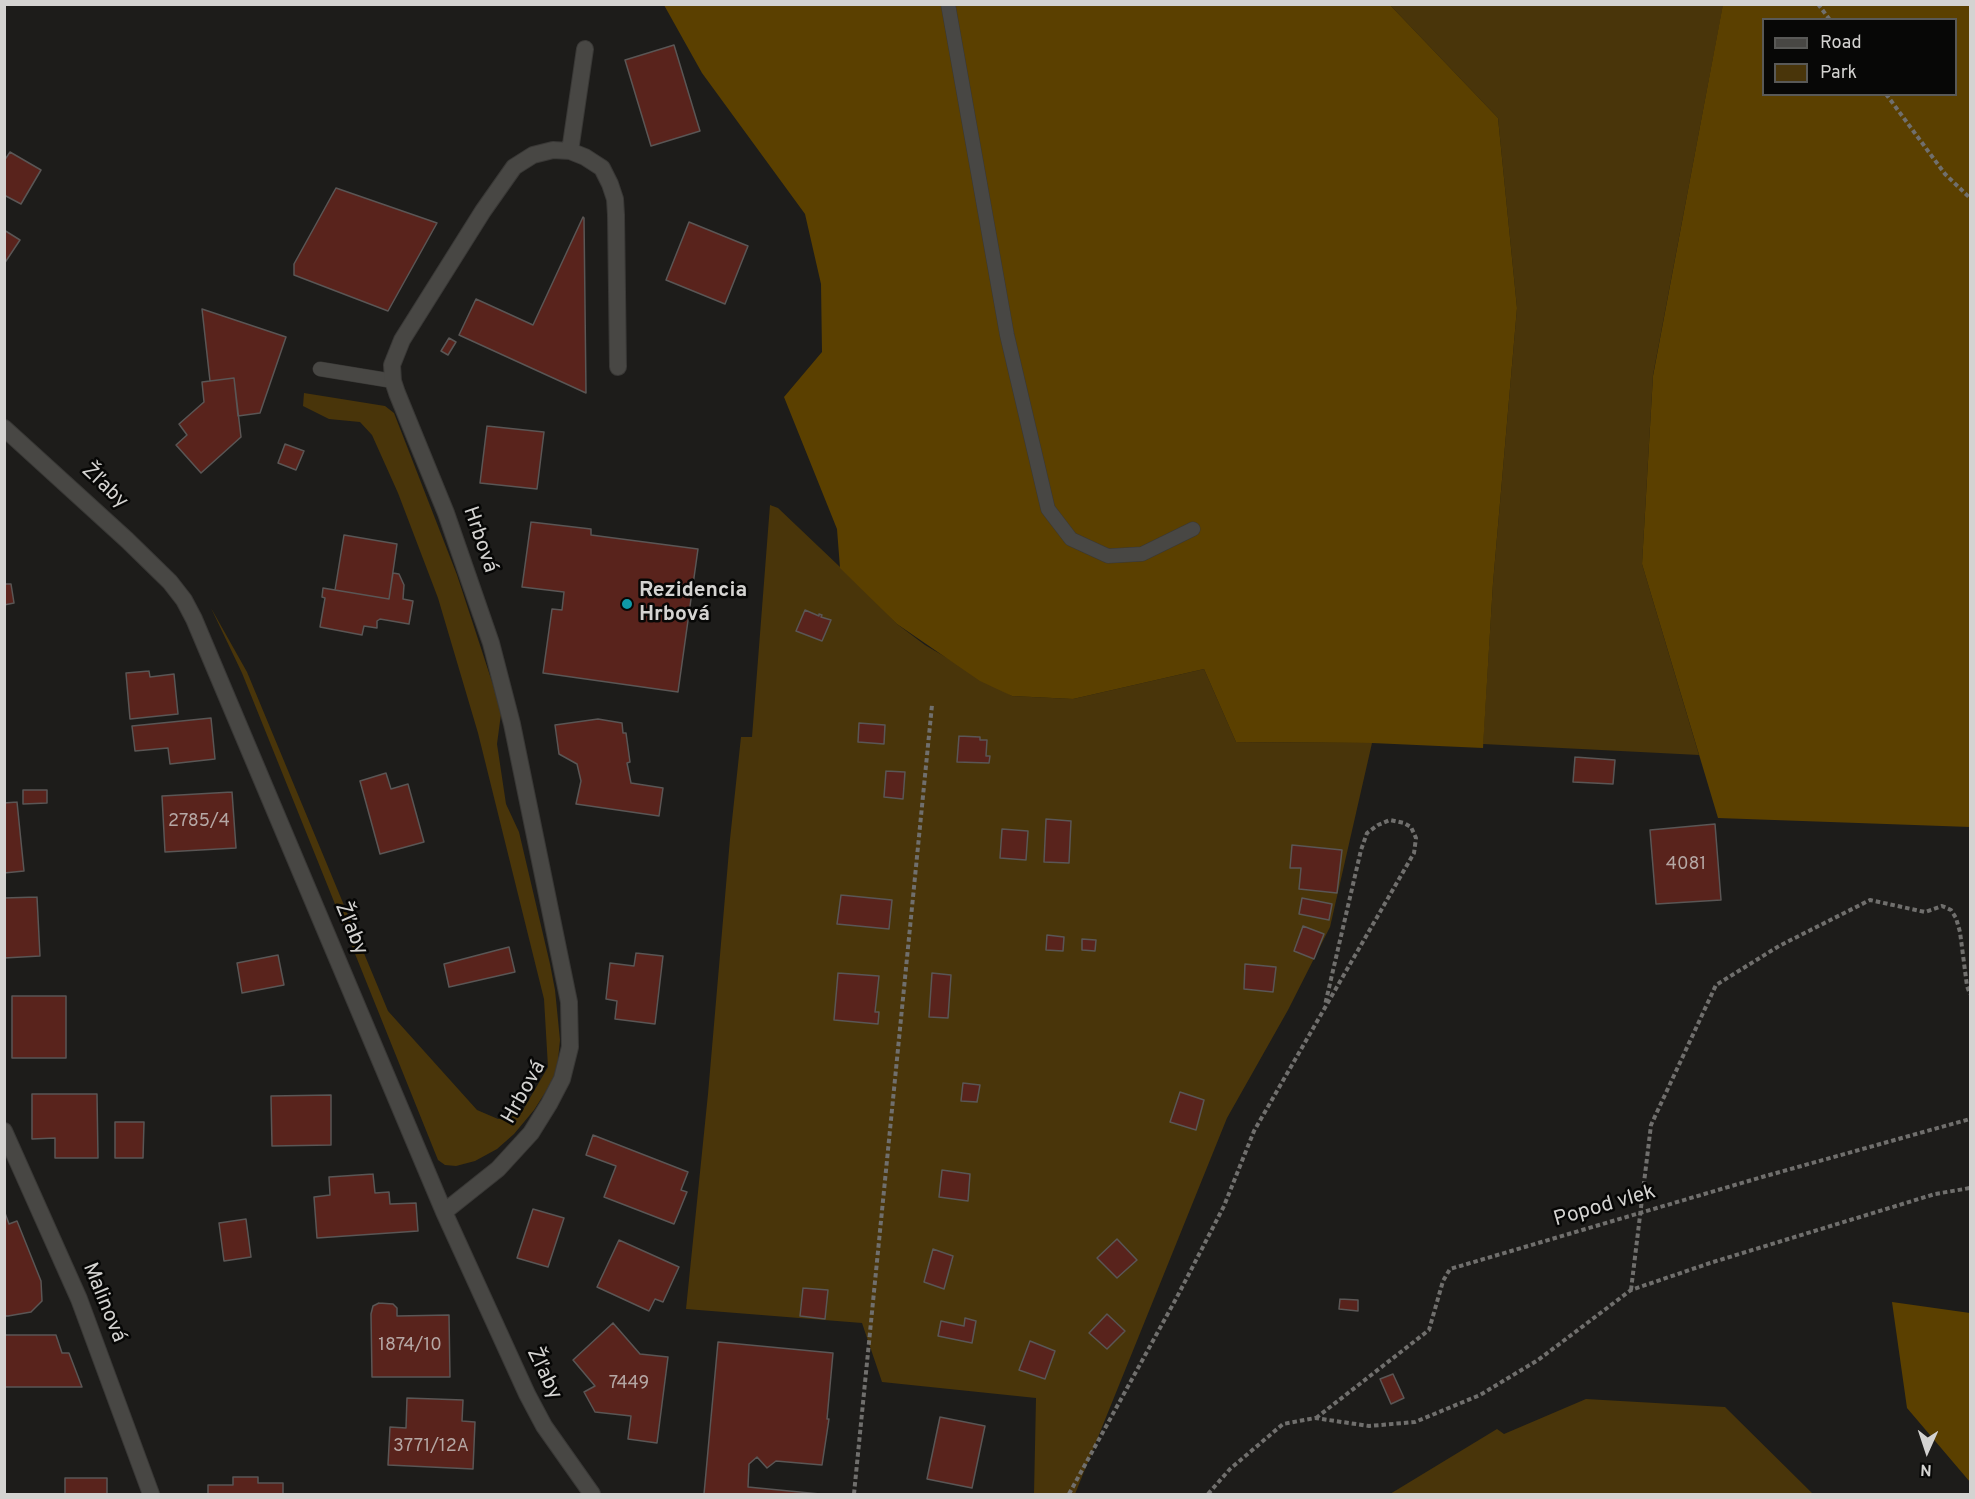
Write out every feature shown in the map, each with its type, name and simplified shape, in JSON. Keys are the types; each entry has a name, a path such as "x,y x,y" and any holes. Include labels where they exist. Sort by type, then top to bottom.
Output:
{"street":[{"path":"570,152 585,49"},
{"path":"393,381 392,365 402,340 483,211 514,167 533,154 553,150 585,157 602,168 615,199 618,367"},
{"name":"Hrbová","path":"393,381 446,513 491,643 514,735 569,1002 570,1047 562,1078 549,1104 531,1133 498,1169 444,1212"},
{"name":"Žľaby","path":"4,428 162,573 189,609 444,1212 527,1394 544,1426 592,1494"},
{"name":"Malinová","path":"4,1131 80,1299 152,1494"}],"lane":[{"path":"948,4 1006,335 1048,509 1071,539 1108,556 1142,554 1193,529"},
{"path":"320,369 393,381"}],"path":[{"path":"1818,4 1828,18"},
{"path":"1887,96 1945,174 1971,198"},
{"path":"854,1494 932,705"},
{"path":"1069,1494 1183,1287 1224,1206 1254,1131 1414,853 1416,838 1411,827 1404,823 1390,820 1366,833 1325,1005"},
{"path":"1631,1290 1651,1125 1716,985 1779,946 1870,900 1925,912 1941,906 1951,910 1956,918 1967,987 1971,994"},
{"name":"Popod vlek","path":"1315,1418 1429,1330 1443,1281 1450,1269 1641,1212 1971,1119"},
{"path":"1208,1494 1230,1469 1283,1425 1315,1418 1369,1426 1415,1422 1480,1395 1528,1366 1631,1290 1710,1263 1935,1194 1971,1188"}],"green space":[{"path":"1390,5 1723,5 1653,375 1642,564 1699,755 1483,744 1493,583 1517,308 1498,118"},
{"path":"304,393 385,406 394,413 457,575 501,714 497,744 506,804 519,832 550,964 560,1040 557,1070 534,1110 514,1134 497,1149 475,1161 456,1166 445,1165 438,1160 242,673 211,608 247,672 388,1011 477,1110 498,1119 520,1115 548,1067 544,999 478,733 438,598 398,493 372,435 360,422 329,419 303,406"},
{"path":"770,505 778,508 897,624 925,645 1012,696 1073,699 1204,669 1236,742 1372,743 1330,927 1288,1010 1227,1118 1075,1494 1034,1494 1036,1398 882,1382 862,1323 686,1309 741,737 752,737"},
{"path":"1586,1399 1725,1407 1813,1494 1390,1494 1497,1429 1504,1434"}],"shaded area":[{"path":"1723,4 1970,5 1970,827 1718,818 1642,564 1653,376"},
{"path":"664,5 1390,5 1498,118 1517,308 1493,583 1483,748 1372,743 1236,742 1204,669 1073,699 1012,696 980,681 897,624 840,568 837,529 784,397 822,352 821,284 805,214 702,73"},
{"path":"1892,1302 1970,1313 1970,1482 1907,1408"}],"building":[{"path":"674,45 700,131 651,146 625,60"},
{"path":"10,152 41,170 21,204 4,195 4,161"},
{"path":"336,188 437,223 388,311 294,275 294,264"},
{"path":"583,217 586,393 459,335 476,299 533,325"},
{"path":"689,222 748,246 725,304 666,280"},
{"path":"4,230 20,240 4,264"},
{"path":"202,309 286,337 260,413 238,416 234,378 210,381"},
{"path":"449,338 456,342 448,355 441,351"},
{"path":"234,378 241,437 201,473 176,445 187,435 179,424 204,402 202,382"},
{"path":"487,426 544,432 537,489 480,483"},
{"path":"285,444 304,451 296,470 278,463"},
{"name":"Rezidencia Hrbová","path":"531,522 591,529 591,535 698,549 678,692 543,673 552,609 562,610 564,592 522,587"},
{"path":"344,535 397,544 389,599 335,590"},
{"path":"393,573 399,574 404,585 403,599 413,601 409,624 380,619 377,621 377,628 364,626 362,635 320,627 325,598 322,597 323,588 389,599"},
{"path":"4,584 11,584 14,603 4,605"},
{"path":"805,610 831,620 822,641 796,631"},
{"path":"149,671 150,677 174,674 178,714 130,719 126,673"},
{"path":"211,718 215,759 170,764 168,748 135,751 132,726"},
{"path":"598,719 622,723 623,733 626,733 630,762 627,763 631,783 663,788 659,816 576,804 581,781 577,764 559,754 555,725"},
{"path":"859,723 885,725 884,744 858,742"},
{"path":"959,736 980,737 980,740 987,740 986,756 990,756 989,763 957,762"},
{"path":"1575,757 1615,760 1613,784 1573,782"},
{"path":"886,771 905,772 903,799 884,797"},
{"path":"386,773 391,789 408,784 424,842 380,854 360,781"},
{"path":"23,790 47,790 47,803 23,804"},
{"path":"232,792 236,848 165,852 162,796"},
{"path":"17,802 24,871 4,873 4,803"},
{"path":"1046,819 1071,821 1069,863 1044,862"},
{"path":"1715,824 1721,900 1656,904 1650,830"},
{"path":"1002,829 1028,831 1026,860 1000,858"},
{"path":"1292,845 1342,850 1337,893 1299,889 1301,868 1290,868"},
{"path":"841,895 892,900 889,929 837,924"},
{"path":"37,897 40,956 4,958 4,898"},
{"path":"1302,898 1332,904 1329,920 1299,914"},
{"path":"1303,926 1324,934 1314,959 1294,951"},
{"path":"1047,935 1064,937 1063,951 1046,950"},
{"path":"1082,939 1096,940 1095,951 1082,950"},
{"path":"509,947 515,972 449,987 444,964"},
{"path":"636,953 663,956 655,1024 615,1019 617,1001 606,999 610,963 634,966"},
{"path":"278,955 284,985 242,993 237,963"},
{"path":"1245,964 1276,967 1273,992 1244,989"},
{"path":"838,973 879,976 875,1012 879,1012 878,1024 834,1020"},
{"path":"932,973 951,975 948,1018 929,1017"},
{"path":"12,996 66,996 66,1058 12,1058"},
{"path":"963,1083 980,1085 977,1102 961,1101"},
{"path":"1180,1092 1204,1100 1196,1130 1170,1122"},
{"path":"32,1094 97,1094 98,1158 55,1158 55,1138 32,1139"},
{"path":"331,1095 331,1145 272,1146 271,1096"},
{"path":"115,1122 144,1122 143,1158 115,1158"},
{"path":"593,1135 688,1172 681,1190 687,1192 674,1224 604,1197 616,1166 586,1155"},
{"path":"942,1170 970,1174 968,1201 939,1197"},
{"path":"373,1174 375,1193 389,1192 390,1204 416,1203 418,1231 317,1238 314,1197 330,1195 329,1177"},
{"path":"533,1209 564,1218 548,1267 517,1258"},
{"path":"5,1213 9,1224 17,1221 41,1281 42,1301 31,1312 8,1316 4,1316"},
{"path":"246,1219 251,1257 224,1261 219,1223"},
{"path":"1117,1239 1137,1260 1117,1278 1097,1258"},
{"path":"619,1240 679,1267 663,1302 655,1299 649,1311 597,1287"},
{"path":"933,1249 953,1256 944,1289 924,1282"},
{"path":"803,1288 828,1290 825,1319 800,1316"},
{"path":"1340,1299 1358,1300 1358,1311 1339,1309"},
{"path":"379,1303 393,1304 397,1308 397,1316 449,1315 450,1377 372,1377 371,1314 373,1306"},
{"path":"1107,1314 1125,1331 1107,1349 1089,1333"},
{"path":"965,1318 976,1321 972,1343 938,1336 941,1321 964,1326"},
{"path":"613,1323 640,1354 668,1357 657,1443 628,1439 631,1416 595,1412 584,1392 595,1386 573,1360"},
{"path":"4,1335 56,1335 62,1353 69,1353 82,1387 4,1387"},
{"path":"1030,1341 1055,1351 1045,1379 1019,1370"},
{"path":"718,1342 833,1353 827,1419 829,1419 822,1465 776,1461 767,1468 757,1457 749,1464 748,1487 820,1494 704,1494"},
{"path":"1393,1374 1404,1398 1391,1404 1380,1379"},
{"path":"407,1398 463,1400 462,1421 475,1422 473,1469 388,1465 390,1427 406,1428"},
{"path":"940,1417 985,1426 972,1488 927,1479"},
{"path":"233,1477 258,1477 258,1483 283,1483 283,1494 208,1494 208,1485 233,1485"},
{"path":"65,1478 107,1478 107,1494 65,1494"}],"place":[{"name":"Rezidencia Hrbová","path":"627,604"}]}
